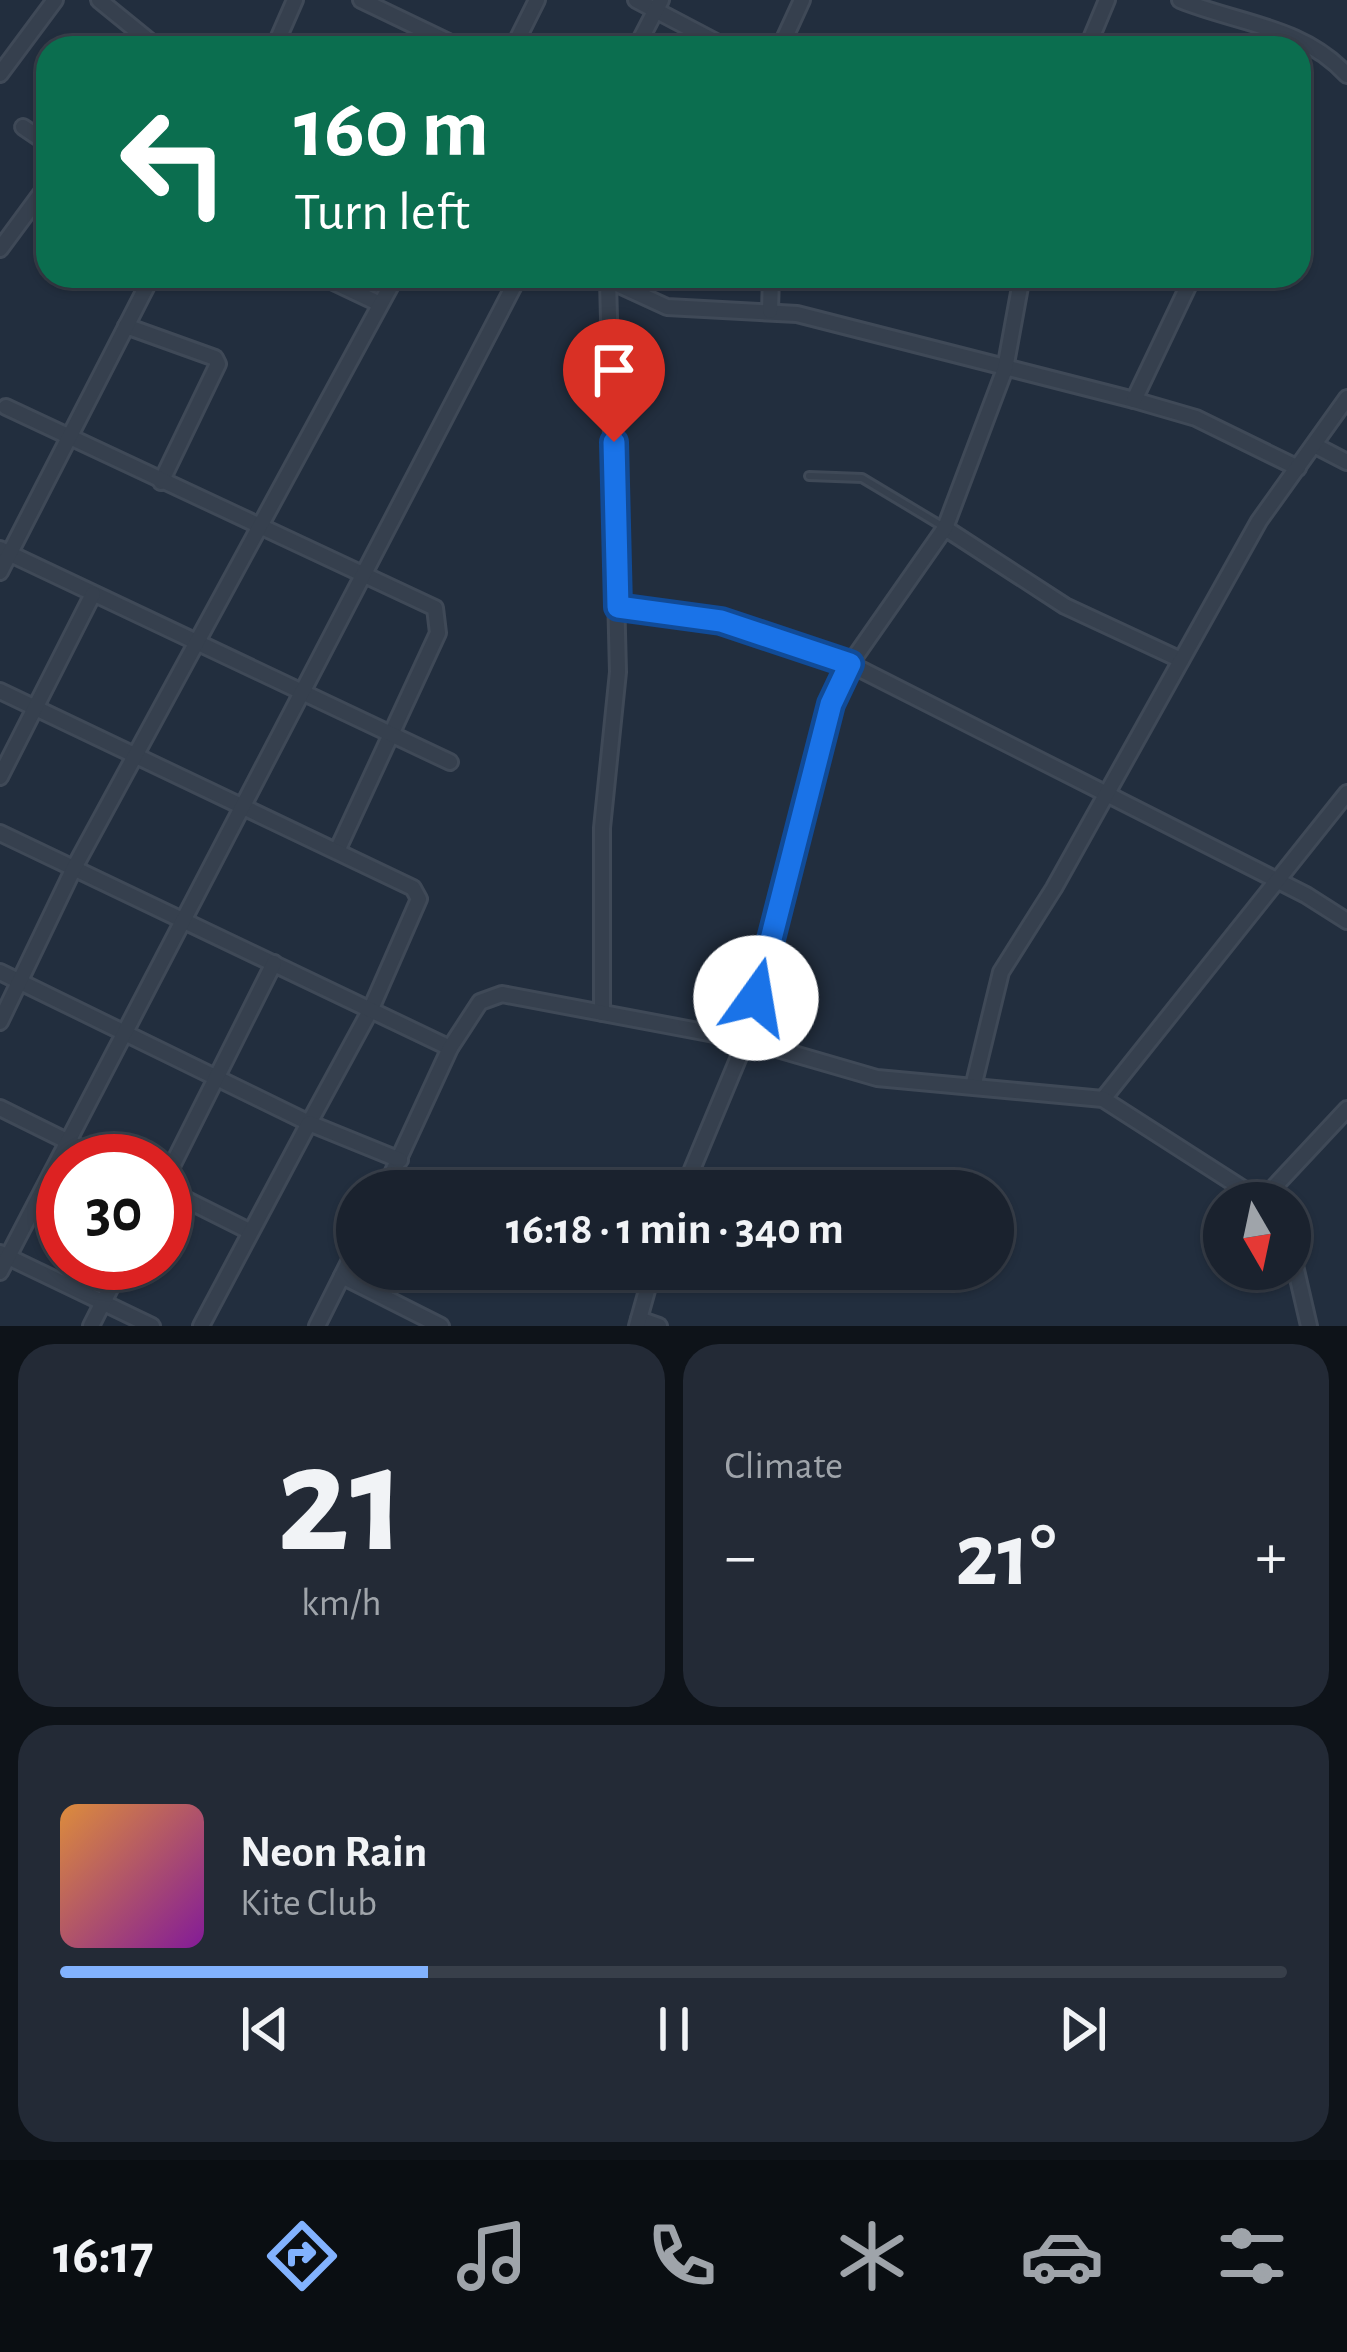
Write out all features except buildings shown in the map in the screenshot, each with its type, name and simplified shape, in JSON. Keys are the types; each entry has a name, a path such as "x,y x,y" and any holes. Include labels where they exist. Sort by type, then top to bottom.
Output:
{"street":[{"path":"0,74 55,0"},
{"path":"99,0 140,36"},
{"path":"279,36 295,0"},
{"path":"362,0 436,36"},
{"path":"519,36 537,0"},
{"path":"636,0 658,5 707,36"},
{"path":"786,36 802,0"},
{"path":"1093,36 1107,0"},
{"path":"1180,0 1294,36"},
{"path":"642,36 658,5"},
{"path":"1311,44 1324,50 1347,75"},
{"path":"23,127 36,136"},
{"path":"0,249 36,200"},
{"path":"0,572 5,551 70,441 146,288"},
{"path":"346,288 380,304"},
{"path":"0,1022 74,868 389,288"},
{"path":"72,1134 513,288"},
{"path":"602,1013 602,828 610,778 618,607 605,288"},
{"path":"626,288 667,307 770,311 831,322 1134,400 1196,418 1298,467"},
{"path":"770,311 771,288"},
{"path":"692,1170 746,1040 831,704 850,664 945,528 1005,369 1020,288"},
{"path":"1134,400 1187,288"},
{"path":"126,326 215,358 218,364 161,482"},
{"path":"974,1083 1001,972 1259,521 1347,398"},
{"path":"6,407 70,441 436,608 440,623 337,851"},
{"path":"1314,445 1347,462"},
{"path":"945,528 1065,606 1181,660"},
{"path":"5,551 450,762"},
{"path":"0,777 93,594"},
{"path":"618,607 721,621 850,664 1277,880 1347,921"},
{"path":"0,691 412,887 419,899 370,1011 201,1326"},
{"path":"1102,1099 1347,793"},
{"path":"0,833 450,1048"},
{"path":"188,1134 274,963"},
{"path":"0,972 308,1123 400,1160"},
{"path":"395,1170 450,1048 480,1002 502,994 746,1040 877,1078 974,1083 1102,1099 1234,1182"},
{"path":"0,1108 52,1134"},
{"path":"1281,1182 1347,1109"},
{"path":"0,1272 4,1254 36,1198"},
{"path":"192,1203 249,1231"},
{"path":"4,1254 152,1326"},
{"path":"316,1326 336,1288"},
{"path":"91,1326 109,1290"},
{"path":"370,1290 442,1326"},
{"path":"647,1290 638,1323 659,1326"},
{"path":"1301,1290 1309,1326"}],"lane":[{"path":"809,476 862,478 945,528"}],"route":[{"path":"614,442 618,607 709,618 850,664 831,704 756,998"}]}
